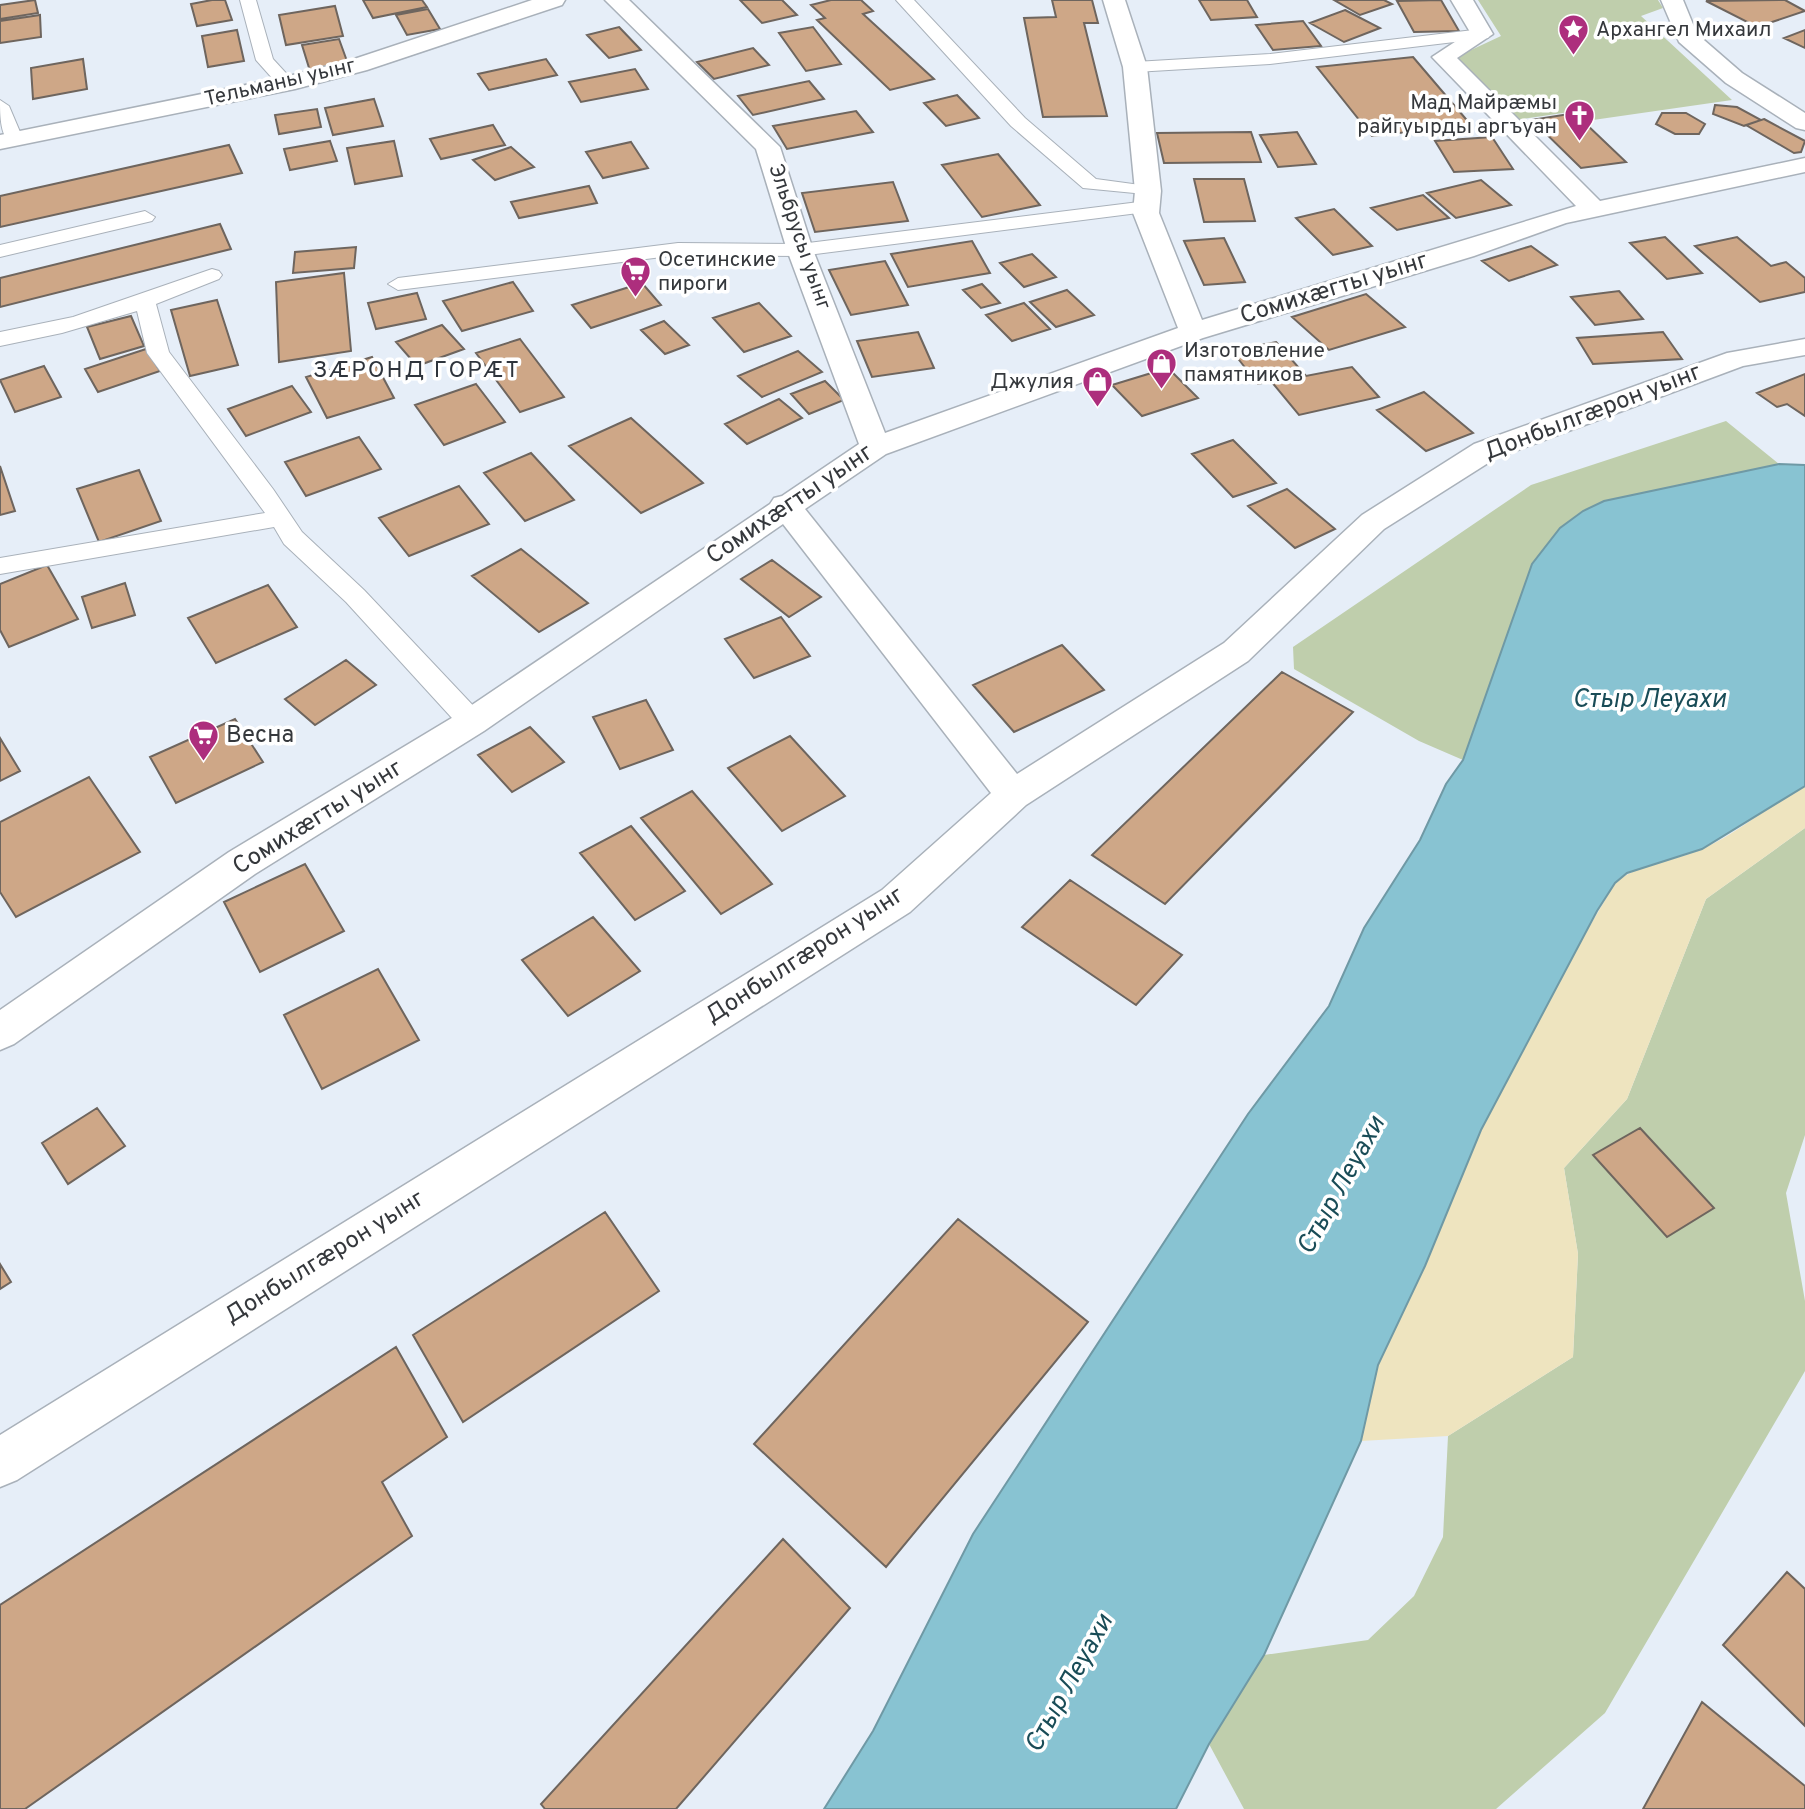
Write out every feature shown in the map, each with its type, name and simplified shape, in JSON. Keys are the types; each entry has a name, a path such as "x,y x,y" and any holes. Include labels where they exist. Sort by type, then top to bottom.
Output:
{"street":[{"name":"Тельманы уынг","path":"7,141 286,84 359,65 554,0"},
{"name":"Эльбрусы уынг","path":"616,0 768,147 800,250 875,447"},
{"path":"1115,0 1135,67 1146,213 1193,331"},
{"path":"1462,0 1482,34 1443,57 1594,209"},
{"path":"1672,0 1687,37 1734,78 1805,122"},
{"path":"478,6 500,17"},
{"name":"Сомихæгты уынг","path":"0,1031 242,863 472,722 785,505 875,447 1193,331 1465,250 1559,217 1805,165"},
{"name":"Донбылгæрон уынг","path":"0,1463 896,901 1013,795 1236,652 1373,522 1485,451 1737,359 1805,347"},
{"path":"785,505 1013,795"}],"lane":[{"path":"248,0 265,60 286,84"},
{"path":"904,0 927,20 1018,122 1090,184 1147,199"},
{"path":"1135,67 1270,59 1482,34"},
{"path":"0,106 7,141"},
{"path":"398,284 533,265 678,249 800,250 1147,199"},
{"path":"0,251 145,217"},
{"path":"0,339 41,333 145,301 212,275"},
{"path":"145,301 158,353 293,538 355,596 472,722"},
{"path":"0,566 280,518"}],"green space":[{"path":"1478,0 1658,0 1663,8 1641,16 1732,100 1593,120 1583,110 1516,120 1454,58 1501,36"},
{"path":"1726,421 1779,464 1604,501 1583,511 1560,528 1532,564 1463,760 1419,741 1294,669 1293,647 1531,485"},
{"path":"1805,828 1805,1135 1786,1193 1805,1301 1805,1371 1605,1713 1496,1809 1244,1809 1209,1744 1264,1655 1368,1640 1414,1596 1443,1537 1448,1436 1573,1357 1578,1254 1564,1168 1627,1099 1706,899"}],"sand":[{"path":"1805,786 1805,828 1706,899 1627,1099 1564,1168 1578,1254 1573,1357 1448,1436 1361,1441 1378,1365 1425,1266 1481,1130 1567,965 1615,883 1646,866 1691,853 1716,842"}],"water":[{"name":"Стыр Леуахи","path":"1779,464 1805,465 1805,786 1702,849 1627,873 1615,883 1597,911 1481,1130 1425,1266 1378,1365 1361,1441 1264,1655 1209,1744 1176,1809 824,1809 873,1731 973,1534 1248,1114 1329,1006 1364,928 1420,840 1446,784 1463,760 1532,564 1560,528 1583,511 1604,501"}],"building":[{"path":"35,0 38,13 0,19 0,5"},
{"path":"225,0 232,20 197,26 191,4"},
{"path":"363,0 422,0 427,7 373,18"},
{"path":"740,0 782,0 797,15 762,23"},
{"path":"831,0 861,0 873,11 863,14 934,79 890,90 817,20 825,18 811,5"},
{"path":"1052,0 1092,0 1098,23 1084,23 1107,116 1043,117 1024,18 1056,17"},
{"path":"1199,0 1247,0 1257,17 1211,20"},
{"path":"1334,0 1384,0 1392,4 1360,15"},
{"path":"1441,0 1459,31 1414,32 1397,1"},
{"path":"1785,0 1805,11 1757,27 1706,1"},
{"path":"335,6 343,36 286,45 279,15"},
{"path":"428,9 440,29 407,35 396,15"},
{"path":"1345,10 1380,28 1344,42 1310,23"},
{"path":"40,15 41,37 0,43 0,21"},
{"path":"1303,21 1321,46 1273,50 1256,25"},
{"path":"619,27 641,50 609,58 587,35"},
{"path":"813,27 841,64 806,71 779,33"},
{"path":"237,30 244,61 208,67 202,36"},
{"path":"1805,30 1805,48 1784,38"},
{"path":"339,39 348,64 310,71 302,45"},
{"path":"753,48 769,65 714,79 697,62"},
{"path":"1413,57 1471,125 1372,136 1317,67"},
{"path":"83,59 87,89 33,99 31,68"},
{"path":"546,59 557,75 489,90 478,74"},
{"path":"635,69 648,89 581,102 569,82"},
{"path":"809,81 824,99 753,115 738,96"},
{"path":"957,95 979,118 946,126 924,103"},
{"path":"374,99 383,126 333,135 325,108"},
{"path":"1715,105 1737,107 1761,120 1744,126 1713,114"},
{"path":"317,109 321,127 279,134 275,115"},
{"path":"856,111 873,132 787,149 773,126"},
{"name":"Мад Майрæмы райгуырды аргъуан","path":"1575,113 1626,162 1581,168 1532,120"},
{"path":"1662,113 1686,113 1705,124 1699,134 1675,134 1656,124"},
{"path":"1764,119 1805,141 1801,152 1794,153 1746,125"},
{"path":"493,125 505,145 441,159 430,139"},
{"path":"1251,132 1261,162 1164,163 1157,133"},
{"path":"1297,132 1316,164 1278,167 1260,135"},
{"path":"1492,137 1513,169 1454,172 1435,141"},
{"path":"330,141 337,161 290,170 284,149"},
{"path":"394,141 402,176 355,184 347,148"},
{"path":"631,142 648,168 603,178 586,152"},
{"path":"229,145 242,173 0,227 0,196"},
{"path":"511,147 534,167 495,180 473,160"},
{"path":"998,154 1040,205 982,217 942,165"},
{"path":"1194,179 1244,179 1255,221 1204,222"},
{"path":"1481,180 1511,205 1456,218 1427,193"},
{"path":"893,182 908,221 815,232 802,193"},
{"path":"589,186 597,203 519,218 511,202"},
{"path":"1423,195 1449,218 1397,230 1371,208"},
{"path":"1334,209 1372,246 1333,255 1296,218"},
{"path":"220,224 231,249 0,307 0,278"},
{"path":"1665,237 1702,273 1667,279 1630,243"},
{"path":"1737,237 1771,266 1786,262 1805,278 1805,292 1760,302 1695,246"},
{"path":"1224,238 1245,282 1204,285 1184,241"},
{"path":"972,241 990,273 908,287 891,254"},
{"path":"1531,246 1557,265 1509,281 1482,261"},
{"path":"356,247 354,268 293,273 295,252"},
{"path":"1032,254 1056,277 1024,287 1000,263"},
{"path":"885,261 908,305 851,315 829,270"},
{"path":"344,273 351,351 279,362 276,282"},
{"path":"513,282 533,311 462,331 443,301"},
{"path":"642,283 661,305 591,328 572,305"},
{"path":"982,284 1000,303 981,308 963,290"},
{"path":"1067,290 1094,315 1056,327 1030,302"},
{"path":"1619,291 1643,319 1595,325 1571,297"},
{"path":"417,293 426,319 376,329 368,303"},
{"path":"1366,294 1405,327 1329,350 1292,317"},
{"path":"217,300 238,365 190,376 171,310"},
{"path":"759,303 791,336 744,352 713,318"},
{"path":"1024,303 1050,329 1012,341 986,315"},
{"path":"131,316 144,346 100,359 87,327"},
{"path":"664,321 689,345 665,354 641,330"},
{"path":"442,325 464,349 417,366 396,342"},
{"path":"918,332 934,368 872,377 857,341"},
{"path":"1663,332 1682,359 1593,364 1577,338"},
{"path":"520,339 564,397 520,412 476,353"},
{"path":"1276,342 1306,376 1352,367 1379,397 1299,415 1271,381 1258,384 1232,351"},
{"path":"146,349 160,371 98,392 85,369"},
{"path":"798,351 822,372 762,397 738,376"},
{"path":"372,357 394,398 327,418 306,377"},
{"path":"44,366 61,397 15,412 0,380"},
{"path":"1168,368 1198,398 1142,416 1112,385"},
{"path":"1805,374 1805,416 1787,404 1777,407 1757,393"},
{"path":"825,381 844,400 809,414 791,394"},
{"path":"476,384 505,422 444,445 415,405"},
{"path":"292,386 311,412 246,436 228,409"},
{"path":"1424,392 1473,433 1426,451 1377,410"},
{"path":"779,399 802,418 747,444 725,424"},
{"path":"631,418 703,483 641,513 569,446"},
{"path":"359,437 381,469 306,496 285,462"},
{"path":"1233,440 1276,483 1233,497 1192,454"},
{"path":"531,453 574,500 525,521 484,473"},
{"path":"0,466 15,511 0,515"},
{"path":"139,470 161,521 99,542 77,489"},
{"path":"459,486 489,524 409,556 379,518"},
{"path":"1287,489 1335,529 1295,548 1248,506"},
{"path":"521,549 588,603 539,632 472,576"},
{"path":"772,560 821,597 789,617 741,579"},
{"path":"47,565 78,619 9,647 0,630 0,584"},
{"path":"125,583 135,615 92,628 82,597"},
{"path":"268,585 297,627 216,663 188,618"},
{"path":"781,617 810,656 754,678 725,639"},
{"path":"1062,645 1104,690 1014,732 973,685"},
{"path":"346,660 376,685 315,725 285,699"},
{"path":"1282,672 1353,712 1165,904 1092,855"},
{"path":"646,700 673,750 620,769 593,717"},
{"path":"235,719 263,762 176,803 150,757"},
{"path":"530,727 564,762 512,792 478,755"},
{"path":"790,736 845,796 782,831 728,768"},
{"path":"0,738 20,771 0,781"},
{"path":"89,777 140,852 16,917 0,892 0,822"},
{"path":"692,791 772,884 721,914 641,818"},
{"path":"631,826 685,891 635,920 580,853"},
{"path":"305,864 344,931 260,972 224,902"},
{"path":"1070,880 1182,955 1136,1005 1022,927"},
{"path":"593,917 640,971 568,1016 522,960"},
{"path":"378,969 419,1040 322,1089 284,1015"},
{"path":"97,1108 125,1146 68,1184 42,1143"},
{"path":"1640,1128 1714,1208 1667,1237 1593,1155"},
{"path":"605,1212 659,1291 463,1422 413,1335"},
{"path":"958,1219 1088,1322 886,1567 754,1444"},
{"path":"0,1264 11,1282 0,1289"},
{"path":"396,1347 447,1437 382,1482 412,1536 25,1809 0,1809 0,1605"},
{"path":"783,1539 850,1608 676,1809 545,1809 541,1804"},
{"path":"1787,1572 1805,1589 1805,1726 1723,1645"},
{"path":"1702,1702 1805,1786 1805,1809 1643,1809"}],"place":[{"name":"Архангел Михаил","path":"1573,57"},
{"name":"Мад Майрæмы райгуырды аргъуан","path":"1580,142"},
{"name":"Осетинские пироги","path":"635,299"},
{"name":"Изготовление памятников","path":"1161,390"},
{"name":"Джулия","path":"1097,409"},
{"name":"Весна","path":"203,763"}],"district":[{"name":"ЗÆРОНД ГОРÆТ","path":"417,371"}]}
